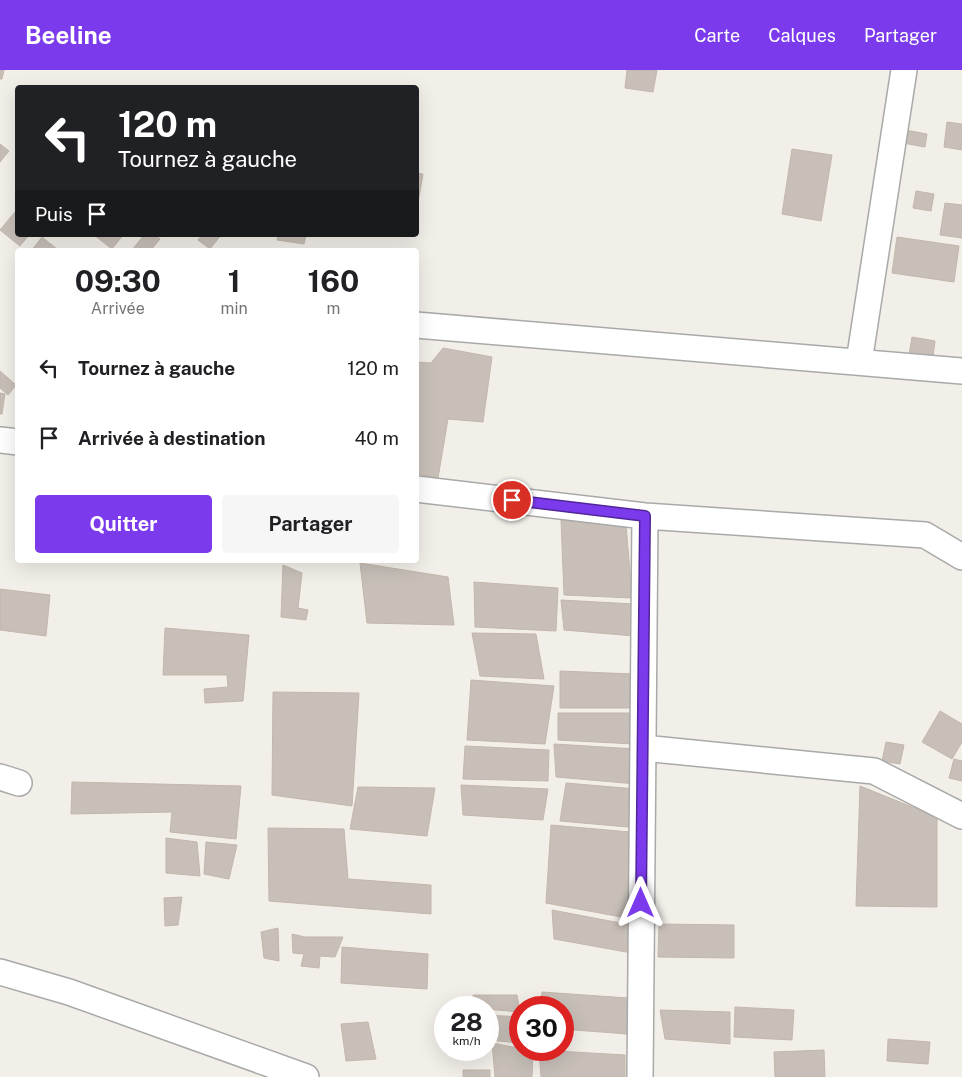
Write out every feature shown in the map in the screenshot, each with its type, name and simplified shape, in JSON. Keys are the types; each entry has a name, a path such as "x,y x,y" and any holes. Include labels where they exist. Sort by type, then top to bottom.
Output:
{"street":[{"path":"859,362 904,70"},
{"path":"419,326 962,371"},
{"path":"0,440 15,442"},
{"path":"419,489 645,516 925,535 962,556"},
{"path":"640,1077 645,516"},
{"path":"643,748 874,771 962,816"},
{"path":"0,972 69,992 306,1077"}],"building":[{"path":"0,70 4,70 2,79 0,79"},
{"path":"627,70 657,70 653,92 625,88"},
{"path":"947,122 962,124 962,150 944,147"},
{"path":"905,130 927,134 925,147 903,143"},
{"path":"0,144 9,151 0,162"},
{"path":"792,149 832,155 821,221 782,214"},
{"path":"419,173 423,174 419,197"},
{"path":"916,191 934,194 931,211 913,208"},
{"path":"945,203 962,205 962,238 940,235"},
{"path":"15,212 15,237 27,237 20,246 0,230"},
{"path":"42,237 56,248 34,248"},
{"path":"97,237 121,237 111,248"},
{"path":"142,237 158,237 160,239 153,248 134,248"},
{"path":"200,237 219,237 211,248 198,240"},
{"path":"278,237 306,237 304,244 277,240"},
{"path":"897,237 959,246 954,282 892,273"},
{"path":"912,337 935,341 932,364 908,361"},
{"path":"443,348 492,357 483,422 448,419 438,478 419,475 419,362 431,363"},
{"path":"0,371 15,386 8,395 0,388"},
{"path":"0,393 5,394 2,414 0,414"},
{"path":"561,520 626,524 632,598 564,595"},
{"path":"360,563 448,577 454,625 367,623"},
{"path":"283,565 302,573 298,608 308,610 306,620 281,617"},
{"path":"474,582 558,588 556,631 475,627"},
{"path":"0,589 50,595 46,636 0,630"},
{"path":"561,600 634,604 634,636 564,630"},
{"path":"165,628 249,635 243,701 205,703 204,689 228,687 227,675 163,675"},
{"path":"472,633 536,634 544,679 480,676"},
{"path":"560,671 633,674 634,708 560,708"},
{"path":"471,680 554,686 545,744 467,740"},
{"path":"273,692 359,693 352,806 272,795"},
{"path":"940,711 962,724 962,742 952,759 922,742"},
{"path":"558,713 635,713 634,744 558,740"},
{"path":"886,742 904,745 900,764 882,761"},
{"path":"554,744 636,749 636,784 556,777"},
{"path":"465,746 549,750 548,781 463,779"},
{"path":"954,759 962,761 962,781 949,778"},
{"path":"72,782 241,786 236,839 170,832 172,812 71,814"},
{"path":"566,783 636,789 639,828 560,821"},
{"path":"461,785 548,789 543,820 463,815"},
{"path":"860,786 937,817 937,907 856,906"},
{"path":"358,787 435,788 427,836 350,829"},
{"path":"551,825 630,832 632,919 546,903"},
{"path":"268,828 344,829 348,879 431,885 431,914 269,901"},
{"path":"166,838 197,842 200,876 166,873"},
{"path":"206,842 237,845 229,879 204,874"},
{"path":"182,897 178,925 165,926 164,898"},
{"path":"552,910 631,925 632,953 554,939"},
{"path":"659,924 734,925 734,958 658,957"},
{"path":"278,928 279,961 264,958 261,932"},
{"path":"292,934 305,937 343,937 335,957 320,956 319,968 301,966 304,954 293,953"},
{"path":"342,947 428,954 427,989 341,983"},
{"path":"542,992 628,998 627,1034 574,1030 574,996 542,996"},
{"path":"517,995 517,996 509,996 509,1011 499,1010 499,996 473,996"},
{"path":"735,1007 794,1010 792,1040 734,1037"},
{"path":"660,1010 730,1012 730,1044 665,1039"},
{"path":"499,1016 509,1016 509,1042 499,1041"},
{"path":"368,1022 376,1059 346,1061 341,1024"},
{"path":"888,1039 930,1042 928,1064 887,1061"},
{"path":"499,1044 509,1046 509,1061 533,1061 532,1077 495,1077 494,1061 499,1061"},
{"path":"824,1050 825,1077 775,1077 774,1052"},
{"path":"574,1052 625,1055 625,1077 541,1077 540,1061 574,1061"},
{"path":"463,1070 490,1070 490,1077 463,1077"}],"route":[{"path":"512,500 645,516 641,903"}]}
